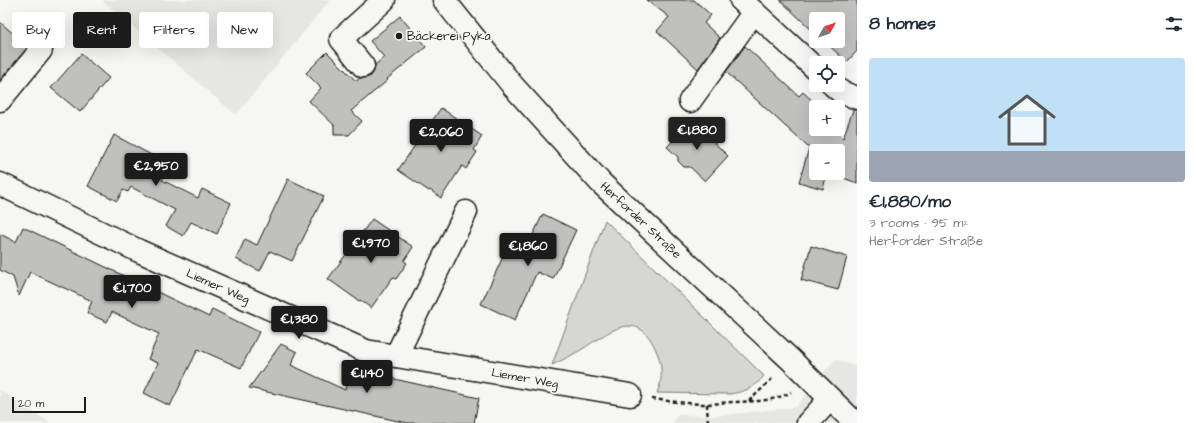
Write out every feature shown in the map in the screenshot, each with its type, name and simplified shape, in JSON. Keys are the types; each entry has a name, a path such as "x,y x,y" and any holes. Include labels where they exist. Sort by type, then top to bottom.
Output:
{"street":[{"path":"363,66 341,39 384,0"},
{"name":"Herforder Straße","path":"444,0 513,86 601,183 791,360 855,423"},
{"path":"690,101 748,6 809,63"},
{"path":"0,100 41,50"},
{"path":"841,92 857,98"},
{"name":"Liemer Weg","path":"0,184 139,251 366,351 630,395"},
{"path":"396,356 466,212"},
{"path":"808,423 830,399"}],"path":[{"path":"749,402 791,360"},
{"path":"630,395 670,401 707,404 764,401 785,396 813,381"},
{"path":"707,404 708,423"}],"shaded area":[{"path":"102,0 330,0 236,115 158,48 209,48 209,12 139,12 139,32 131,25 131,12 116,12"},
{"path":"605,220 764,376 756,384 749,389 730,394 657,393 661,382 661,364 657,353 648,336 640,329 631,326 613,330 552,365"},
{"path":"835,359 857,367 857,423 672,423 678,415 714,416 796,407"},
{"path":"0,390 50,423 0,423"}],"building":[{"path":"647,0 694,0 711,15 704,23 720,38 698,69 657,31 669,17"},
{"path":"780,0 857,0 857,51 847,62 845,60 845,56 840,56 832,48 845,48 845,12 809,12 809,27"},
{"path":"400,16 426,47 351,111 362,121 349,135 334,135 334,125 309,101 321,88 306,73 327,52 356,81 360,78 371,76 375,65 384,57 370,41"},
{"path":"0,22 12,33 12,48 27,48 0,80"},
{"path":"745,46 799,96 803,92 812,100 809,100 809,136 841,136 843,138 845,136 853,110 857,110 857,183 845,179 845,144 809,144 809,148 726,72"},
{"path":"81,54 109,78 80,112 51,88"},
{"path":"441,108 482,136 474,150 477,152 466,169 462,166 441,198 398,170"},
{"path":"692,121 728,156 705,181 690,167 684,167 678,161 678,157 667,147"},
{"path":"114,135 170,165 162,180 198,198 202,189 231,203 217,234 191,222 183,236 166,226 175,210 131,187 128,192 123,190 117,201 88,186"},
{"path":"809,148 809,180 825,180 823,189 799,182"},
{"path":"288,179 324,196 292,261 270,251 260,271 236,259 245,239 257,245"},
{"path":"543,214 576,230 553,279 537,272 515,320 481,304 508,246 524,253"},
{"path":"372,219 413,247 404,261 407,263 396,279 393,277 371,308 328,279"},
{"path":"23,227 209,317 212,309 259,332 241,368 198,349 170,406 144,393 158,363 148,359 159,334 112,312 107,322 87,313 92,301 30,272 19,296 13,277 0,270 0,234 16,242"},
{"path":"811,246 847,257 838,290 801,280"},
{"path":"281,344 297,352 291,365 345,390 349,371 380,378 381,376 479,398 474,423 407,423 249,388"}],"place":[{"name":"Bäckerei Pyka","path":"399,36"}]}
